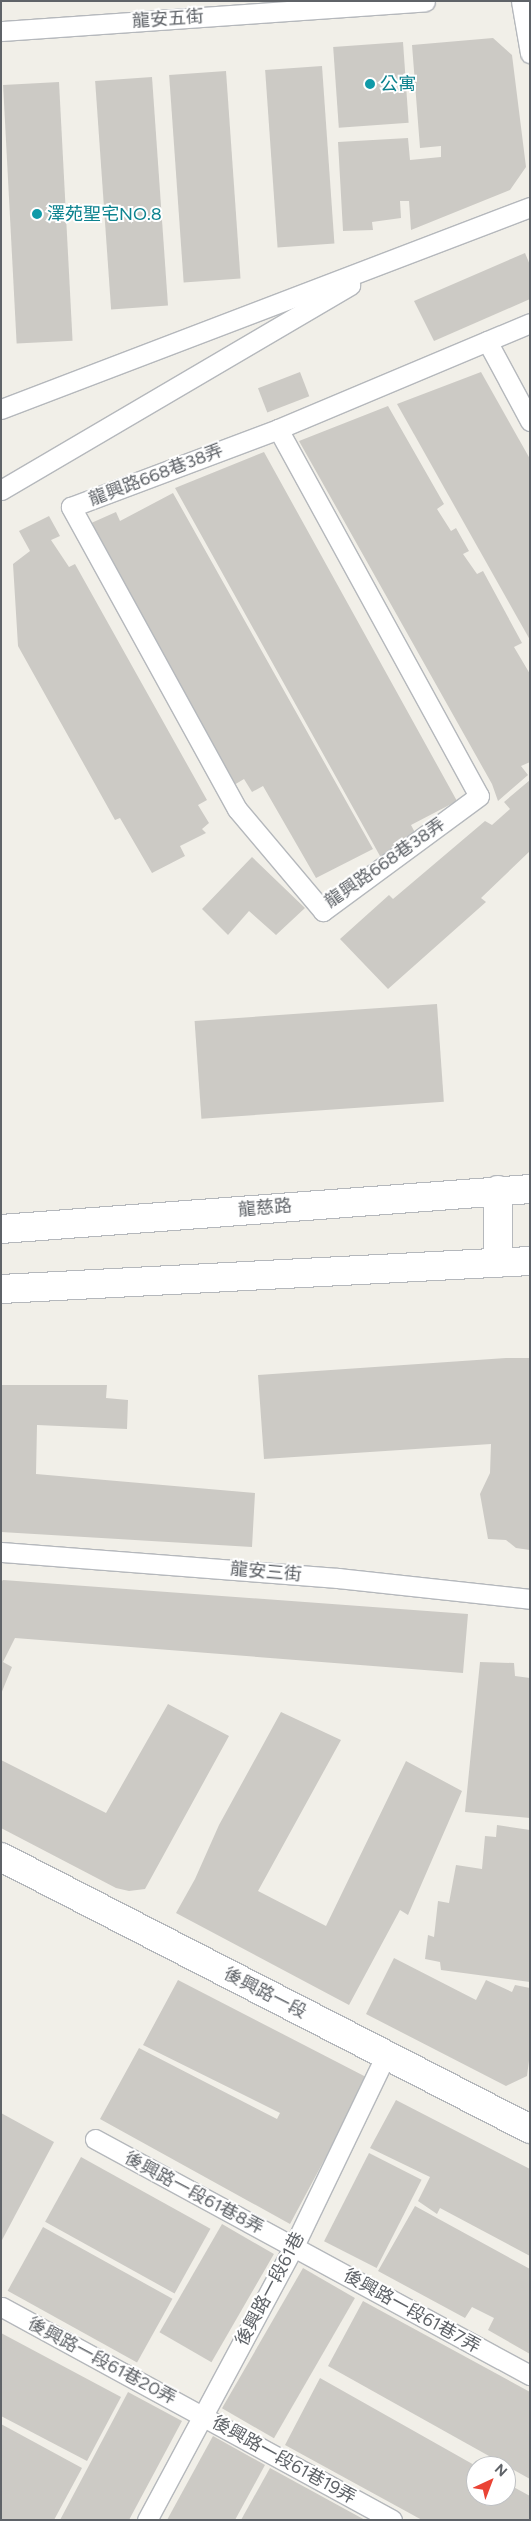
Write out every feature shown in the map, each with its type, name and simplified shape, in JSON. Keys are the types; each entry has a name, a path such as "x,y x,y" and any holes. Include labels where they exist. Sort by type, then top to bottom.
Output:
{"street":[{"name":"龍慈路","path":"1,1229 530,1189"},
{"path":"498,1190 498,1263"},
{"path":"1,1289 530,1261"},
{"name":"後興路一段","path":"1,1857 530,2129"}],"lane":[{"name":"龍安五街","path":"1,31 424,1"},
{"path":"521,1 530,53"},
{"path":"1,409 530,207"},
{"path":"1,490 399,257"},
{"name":"龍興路668巷38弄","path":"278,429 479,796 323,911 237,809 71,507 278,429 530,323"},
{"path":"487,341 530,421"},
{"name":"龍安三街","path":"1,1552 338,1578 530,1599"},
{"name":"後興路一段61巷","path":"147,2520 294,2246 386,2056"},
{"name":"後興路一段61巷8弄","path":"95,2139 294,2246"},
{"name":"後興路一段61巷7弄","path":"294,2246 530,2375"},
{"name":"後興路一段61巷20弄","path":"2,2307 202,2415"},
{"name":"後興路一段61巷19弄","path":"202,2415 392,2520"}],"building":[{"path":"493,38 512,55 526,167 510,190 411,230 409,201 400,201 401,218 372,222 373,230 343,231 338,142 408,138 410,160 441,157 441,146 420,148 412,45"},
{"name":"公寓","path":"403,42 409,123 339,128 333,47"},
{"path":"322,66 334,244 278,248 265,70"},
{"name":"澤苑聖宅NO.8","path":"226,71 241,278 184,282 169,75"},
{"name":"澤苑聖宅NO.8","path":"152,77 168,305 111,309 95,81"},
{"name":"澤苑聖宅NO.8","path":"59,82 73,341 17,344 3,85"},
{"path":"525,253 530,265 530,299 434,341 414,301"},
{"path":"300,372 309,396 267,412 258,388"},
{"path":"481,372 530,459 530,640 397,404"},
{"path":"388,406 444,504 437,509 451,531 456,528 469,551 463,554 477,574 483,571 522,643 514,647 530,674 530,762 521,766 528,775 498,801 492,784 299,441"},
{"path":"264,452 457,801 411,825 420,842 385,865 175,488"},
{"path":"173,493 373,849 316,878 263,786 252,792 244,779 234,785 89,524 116,512 120,521"},
{"path":"49,516 60,536 51,540 69,567 75,564 207,800 198,805 209,823 202,829 206,833 180,846 185,856 152,873 120,818 115,820 18,646 13,564 30,551 19,531"},
{"path":"530,780 530,851 481,898 486,902 388,989 340,939 389,895 393,899 485,821 492,825 510,809 504,802"},
{"path":"252,857 305,908 276,935 249,911 228,935 202,909"},
{"path":"437,1004 444,1102 201,1119 195,1021"},
{"path":"530,1358 530,1550 516,1548 506,1540 488,1539 480,1494 490,1473 491,1444 264,1459 258,1375"},
{"path":"1,1385 107,1385 106,1398 128,1400 127,1429 37,1425 36,1474 255,1493 252,1547 1,1532"},
{"path":"3,1580 468,1614 463,1673 15,1638 3,1662 12,1667 1,1694 1,1582"},
{"path":"480,1662 514,1663 515,1676 530,1678 530,1818 465,1812"},
{"path":"168,1704 229,1736 145,1889 129,1891 116,1888 1,1828 1,1760 106,1813"},
{"path":"281,1712 341,1740 258,1891 326,1926 406,1761 462,1791 408,1915 400,1910 349,2005 176,1913 195,1879 219,1825"},
{"path":"497,1825 530,1830 530,1982 441,1970 440,1962 425,1959 428,1935 434,1937 438,1901 449,1903 456,1865 482,1869 485,1836 496,1837"},
{"path":"394,1958 476,2000 486,1980 512,1992 515,1985 530,1988 530,2053 527,2076 506,2086 366,2014"},
{"path":"178,1980 368,2078 290,2224 100,2119 139,2048 277,2119 280,2113 143,2045"},
{"path":"396,2100 530,2169 530,2256 440,2208 437,2214 418,2201 430,2177 370,2148"},
{"path":"1,2113 54,2142 1,2242"},
{"path":"369,2153 422,2180 377,2268 324,2241"},
{"path":"81,2157 210,2229 175,2293 45,2222"},
{"path":"415,2206 530,2269 530,2354 488,2330 494,2318 472,2307 465,2318 378,2271"},
{"path":"222,2224 274,2254 211,2362 160,2332"},
{"path":"43,2227 172,2299 137,2363 8,2291"},
{"path":"303,2268 355,2298 274,2438 222,2408"},
{"path":"363,2301 530,2392 530,2479 516,2471 516,2456 489,2456 328,2366"},
{"path":"1,2333 121,2397 87,2461 1,2416"},
{"path":"320,2378 466,2460 466,2506 516,2506 516,2488 530,2496 530,2520 422,2520 285,2445"},
{"path":"128,2392 182,2421 129,2520 60,2520"},
{"path":"1,2424 82,2468 54,2520 1,2520"},
{"path":"213,2436 265,2465 235,2520 167,2520"},
{"path":"270,2468 365,2520 241,2520"}],"place":[{"name":"公寓","path":"370,84"},
{"name":"澤苑聖宅NO.8","path":"37,214"}]}
